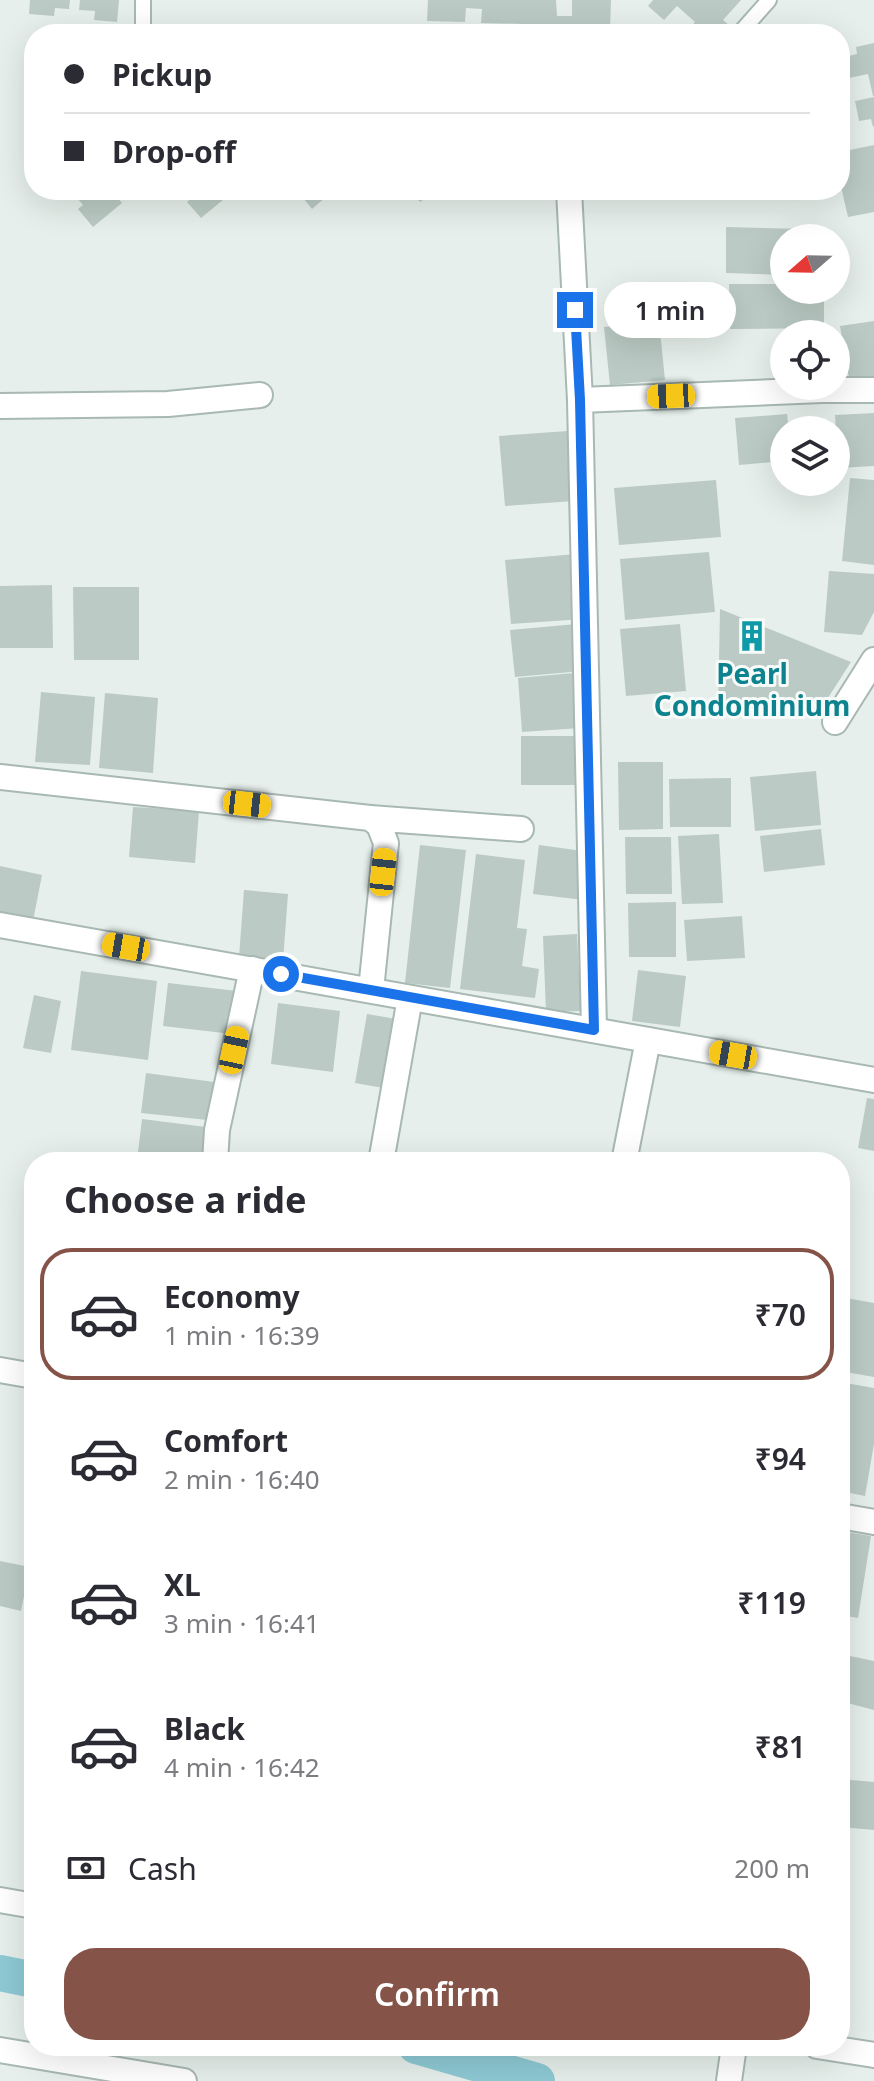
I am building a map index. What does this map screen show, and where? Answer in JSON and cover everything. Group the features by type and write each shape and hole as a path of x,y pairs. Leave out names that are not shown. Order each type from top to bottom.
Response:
{"street":[{"path":"570,200 580,400 594,1030"},
{"path":"580,400 874,390"},
{"path":"0,406 168,404 260,395"},
{"path":"835,722 874,660"},
{"path":"0,777 370,818 521,829"},
{"path":"370,818 379,825 386,843 371,990"},
{"path":"0,925 874,1080"},
{"path":"216,1152 217,1130 252,969"},
{"path":"383,1152 410,998"},
{"path":"626,1152 648,1040"},
{"path":"0,1370 24,1374"},
{"path":"850,1518 874,1522"},
{"path":"0,1900 24,1904"},
{"path":"0,2050 91,2073 184,2081"},
{"path":"850,2051 874,2055"}],"lane":[{"path":"143,0 143,24"},
{"path":"748,24 769,0"}],"building":[{"path":"30,0 70,0 69,9 55,8 54,16 29,14"},
{"path":"80,0 119,0 117,22 94,20 95,11 79,10"},
{"path":"428,0 556,0 557,16 572,16 572,0 611,0 610,24 481,23 482,9 466,8 465,22 427,21"},
{"path":"653,0 741,0 723,20 728,24 693,24 695,22 677,6 664,20 648,6"},
{"path":"874,43 874,96 868,74 850,78 850,56 857,54 856,47"},
{"path":"874,97 873,127 871,119 859,121 855,101"},
{"path":"874,145 874,212 848,217 844,200 850,200 850,150"},
{"path":"79,200 120,200 122,203 93,227 78,209 83,205"},
{"path":"189,200 223,200 201,218 187,202"},
{"path":"305,200 322,200 312,209"},
{"path":"726,227 770,228 770,275 726,273"},
{"path":"729,284 770,284 770,304 824,304 824,320 770,320 770,329 730,329"},
{"path":"659,321 665,380 610,385 604,327"},
{"path":"874,321 874,380 850,384 850,325"},
{"path":"874,413 874,466 850,467 850,416 835,415"},
{"path":"787,414 770,416 770,462 739,465 735,418"},
{"path":"568,431 574,501 505,506 499,436"},
{"path":"850,478 874,480 874,565 842,561"},
{"path":"716,480 721,537 619,545 614,488"},
{"path":"709,552 715,612 625,620 620,559"},
{"path":"577,554 583,619 511,624 505,560"},
{"path":"829,571 874,574 874,612 862,635 824,632"},
{"path":"52,585 53,648 0,648 0,586"},
{"path":"73,587 139,587 139,660 74,660"},
{"name":"Pearl Condominium","path":"720,609 851,662 817,715 718,713"},
{"path":"577,624 582,671 515,677 510,630"},
{"path":"680,624 686,691 626,696 620,629"},
{"path":"574,673 580,728 522,732 518,678"},
{"path":"41,692 95,697 90,765 35,762"},
{"path":"105,693 158,698 153,773 99,768"},
{"path":"521,736 578,736 579,785 521,785"},
{"path":"618,762 663,762 663,829 619,830"},
{"path":"816,771 821,825 755,831 750,777"},
{"path":"731,778 731,827 670,827 669,779"},
{"path":"133,807 199,811 195,863 129,857"},
{"path":"821,829 825,865 764,872 760,836"},
{"path":"719,834 723,903 682,904 678,836"},
{"path":"625,837 671,837 672,894 626,894"},
{"path":"420,845 466,850 450,988 405,983"},
{"path":"539,845 590,852 584,900 533,894"},
{"path":"476,854 525,860 517,928 527,929 522,966 539,969 535,998 460,989"},
{"path":"0,866 42,875 32,926 0,920"},
{"path":"244,890 288,894 283,961 239,957"},
{"path":"676,902 676,957 629,957 628,903"},
{"path":"742,916 745,958 687,961 684,920"},
{"path":"577,934 581,1011 546,1012 543,936"},
{"path":"638,970 686,976 680,1027 632,1021"},
{"path":"81,971 157,981 148,1060 71,1050"},
{"path":"168,983 237,991 232,1034 163,1026"},
{"path":"34,995 61,1001 51,1053 23,1048"},
{"path":"278,1003 340,1011 333,1072 271,1064"},
{"path":"367,1014 402,1020 389,1089 355,1083"},
{"path":"146,1073 222,1083 217,1121 141,1113"},
{"path":"867,1098 874,1099 874,1151 858,1148"},
{"path":"142,1119 214,1128 211,1152 138,1152"},
{"path":"850,1299 874,1303 874,1377 850,1373"},
{"path":"850,1384 874,1388 874,1444 865,1496 850,1493"},
{"path":"850,1533 871,1536 858,1618 850,1617"},
{"path":"0,1561 24,1566 21,1611 0,1606"},
{"path":"850,1656 874,1661 874,1710 850,1704"},
{"path":"850,1780 874,1782 874,1830 850,1828"}],"waterway":[{"path":"0,1973 24,1978"},
{"path":"451,2056 537,2081"}],"place":[{"name":"Pearl Condominium","path":"752,636"}],"route":[{"path":"281,974 594,1030 580,400 575,310"}]}
